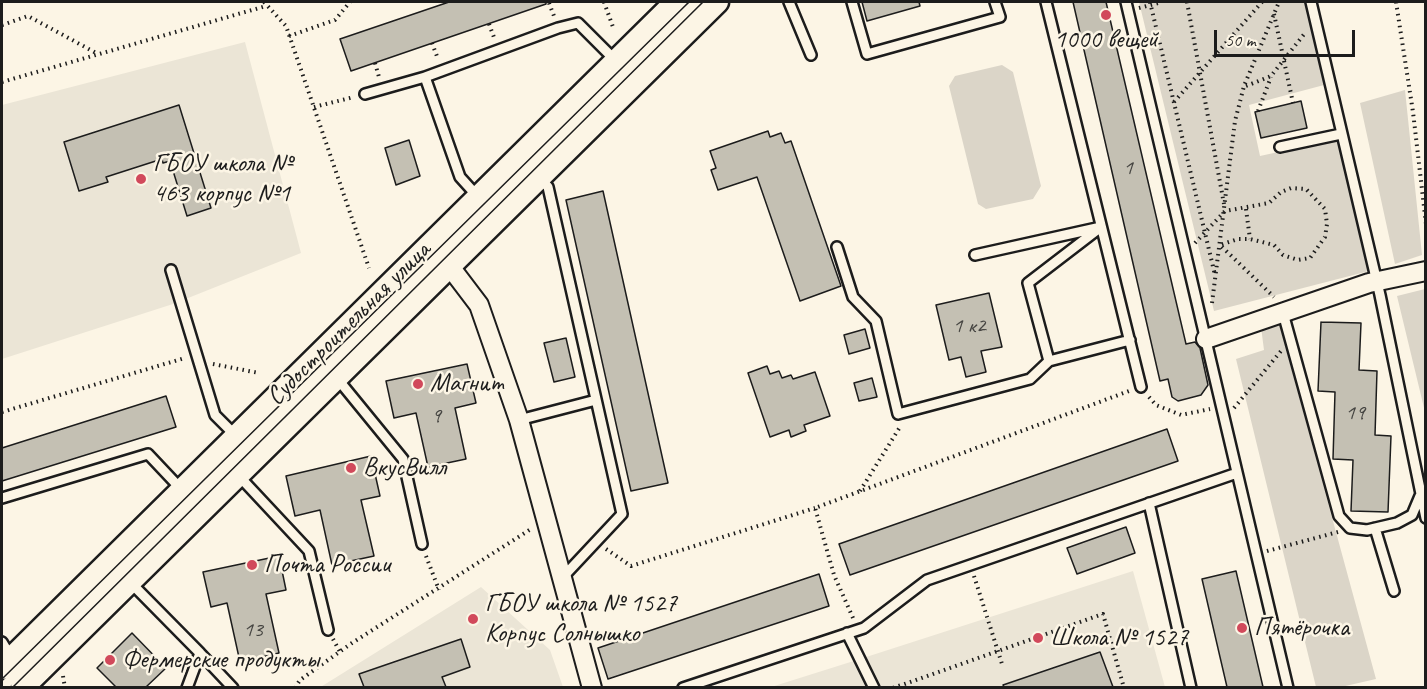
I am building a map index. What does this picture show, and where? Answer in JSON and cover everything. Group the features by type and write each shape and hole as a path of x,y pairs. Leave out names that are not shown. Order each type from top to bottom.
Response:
{"street":[{"name":"Судостроительная улица","path":"529,167 616,61 676,2"},
{"name":"Судостроительная улица","path":"14,668 192,500 529,167 717,2"},
{"path":"441,254 479,305 519,420 592,687"},
{"path":"1206,339 1377,282 1425,271"}],"lane":[{"path":"563,577 622,514 548,187 529,167 696,2"},
{"path":"789,2 811,55"},
{"path":"852,2 867,54 1000,17 995,2"},
{"path":"1046,2 1141,387"},
{"path":"1311,2 1377,282 1425,518"},
{"path":"1127,6 1288,687"},
{"path":"365,94 424,77 558,28 579,23 616,61"},
{"path":"424,77 460,177 488,208"},
{"path":"1280,147 1341,134"},
{"path":"975,255 1101,226"},
{"path":"1049,361 1028,283 1101,226"},
{"path":"837,247 854,297 876,321 898,414 1030,379 1049,361 1130,340"},
{"path":"171,270 215,415 246,446"},
{"path":"1283,313 1339,516 1350,528 1367,530 1397,523 1412,514 1420,496"},
{"path":"327,367 403,459 422,544"},
{"path":"519,420 596,400"},
{"path":"2,498 148,454 192,500"},
{"path":"228,464 309,551 328,630"},
{"path":"683,687 858,630 927,580 1237,473"},
{"path":"1149,503 1191,687"},
{"path":"1376,528 1394,591"},
{"path":"119,571 233,687"},
{"path":"847,633 874,687"},
{"path":"187,687 200,653"},
{"path":"2,687 14,668"}],"path":[{"path":"289,36 335,20 350,2"},
{"path":"604,2 613,27"},
{"path":"1127,6 1161,2"},
{"path":"1187,2 1225,211"},
{"path":"1174,102 1262,2"},
{"path":"1206,339 1216,279 1235,121 1244,86 1279,2"},
{"path":"1396,2 1413,112 1425,224"},
{"path":"1150,3 1216,279"},
{"path":"2,82 265,4 286,26 369,268"},
{"path":"1274,14 1293,103"},
{"path":"2,25 28,16 99,54"},
{"path":"1258,111 1271,76 1315,20"},
{"path":"1244,86 1271,76"},
{"path":"314,107 365,94"},
{"path":"1185,251 1225,211 1269,203 1281,192 1291,188 1306,189 1325,209 1325,237 1310,258 1298,260 1283,255 1274,245 1251,239 1238,239 1220,245"},
{"path":"1246,209 1251,239"},
{"path":"1220,245 1280,303 1283,313"},
{"path":"1225,420 1290,339"},
{"path":"2,412 182,358 259,373"},
{"path":"596,542 631,566 815,508 1141,387 1156,405 1181,415 1221,406"},
{"path":"860,491 910,411"},
{"path":"815,508 834,574 858,630"},
{"path":"295,687 300,680 352,643 439,590 546,519"},
{"path":"1256,554 1350,528"},
{"path":"422,544 439,590"},
{"path":"970,565 1002,664"},
{"path":"893,687 1103,614 1124,687"},
{"path":"63,676 65,687"}],"shaded area":[{"path":"1139,2 1306,2 1324,85 1249,105 1260,156 1338,139 1369,271 1214,311"},
{"name":"ГБОУ школа № 463 корпус №1","path":"245,42 301,253 173,304 2,359 2,105"},
{"path":"1002,65 1013,72 1041,186 1033,199 986,209 978,204 949,86 955,76"},
{"path":"1405,90 1422,255 1395,264 1360,103"},
{"path":"1426,289 1425,412 1397,296"},
{"path":"1279,323 1376,679 1341,687 1316,687 1236,359 1264,350 1261,327"},
{"name":"Школа № 1527","path":"1133,571 1165,687 768,688 860,659"},
{"name":"ГБОУ школа № 1527 Корпус Солнышко","path":"481,587 550,650 563,687 319,688"}],"building":[{"path":"449,2 546,2 546,4 351,71 340,39"},
{"path":"862,2 919,2 920,6 867,21"},
{"path":"1073,2 1106,2 1186,344 1195,342 1200,348 1208,385 1201,395 1178,401 1172,397 1168,379 1160,381"},
{"path":"1301,101 1307,128 1261,138 1255,112"},
{"path":"179,105 211,208 187,216 170,161 163,163 162,159 106,177 108,182 79,191 64,142"},
{"path":"768,131 770,137 781,133 785,143 791,141 841,286 800,301 757,177 718,190 711,170 716,168 710,151"},
{"path":"409,140 420,176 396,185 385,148"},
{"path":"603,191 668,483 631,491 566,200"},
{"path":"989,293 1002,347 981,351 986,372 966,377 961,357 949,360 936,305"},
{"path":"1321,322 1361,323 1359,370 1377,371 1375,435 1391,436 1388,512 1351,511 1353,460 1333,459 1335,392 1318,391"},
{"path":"865,329 870,348 849,354 844,335"},
{"path":"566,338 575,377 554,382 544,343"},
{"path":"467,364 476,403 455,408 466,459 428,467 416,413 394,418 386,381"},
{"path":"767,366 770,374 779,371 782,378 791,375 793,379 815,372 830,416 804,425 806,431 791,437 789,430 770,437 748,373"},
{"path":"872,378 877,397 859,401 854,383"},
{"path":"166,396 176,427 2,481 2,448"},
{"path":"1167,429 1178,461 850,575 839,544"},
{"path":"371,456 380,496 361,500 374,556 332,565 320,510 295,516 286,476"},
{"path":"1126,527 1135,553 1077,574 1067,548"},
{"path":"279,556 286,590 266,594 279,653 240,662 227,603 211,607 203,572"},
{"path":"1236,571 1263,687 1227,687 1220,657 1202,579"},
{"path":"819,574 829,606 608,679 598,648"},
{"path":"132,633 166,668 146,687 116,687 97,668"},
{"path":"461,639 470,667 442,677 446,687 364,687 359,674"},
{"path":"1100,652 1113,687 1004,687 1003,685"}],"tram line":[{"path":"2,679 689,2"},
{"path":"12,688 703,2"}],"place":[{"name":"1000 вещей","path":"1106,15"},
{"name":"ГБОУ школа № 463 корпус №1","path":"141,179"},
{"name":"Магнит","path":"418,384"},
{"name":"ВкусВилл","path":"351,468"},
{"name":"Почта России","path":"252,565"},
{"name":"ГБОУ школа № 1527 Корпус Солнышко","path":"473,619"},
{"name":"Пятёрочка","path":"1242,628"},
{"name":"Школа № 1527","path":"1038,638"},
{"name":"Фермерские продукты","path":"110,660"}]}
